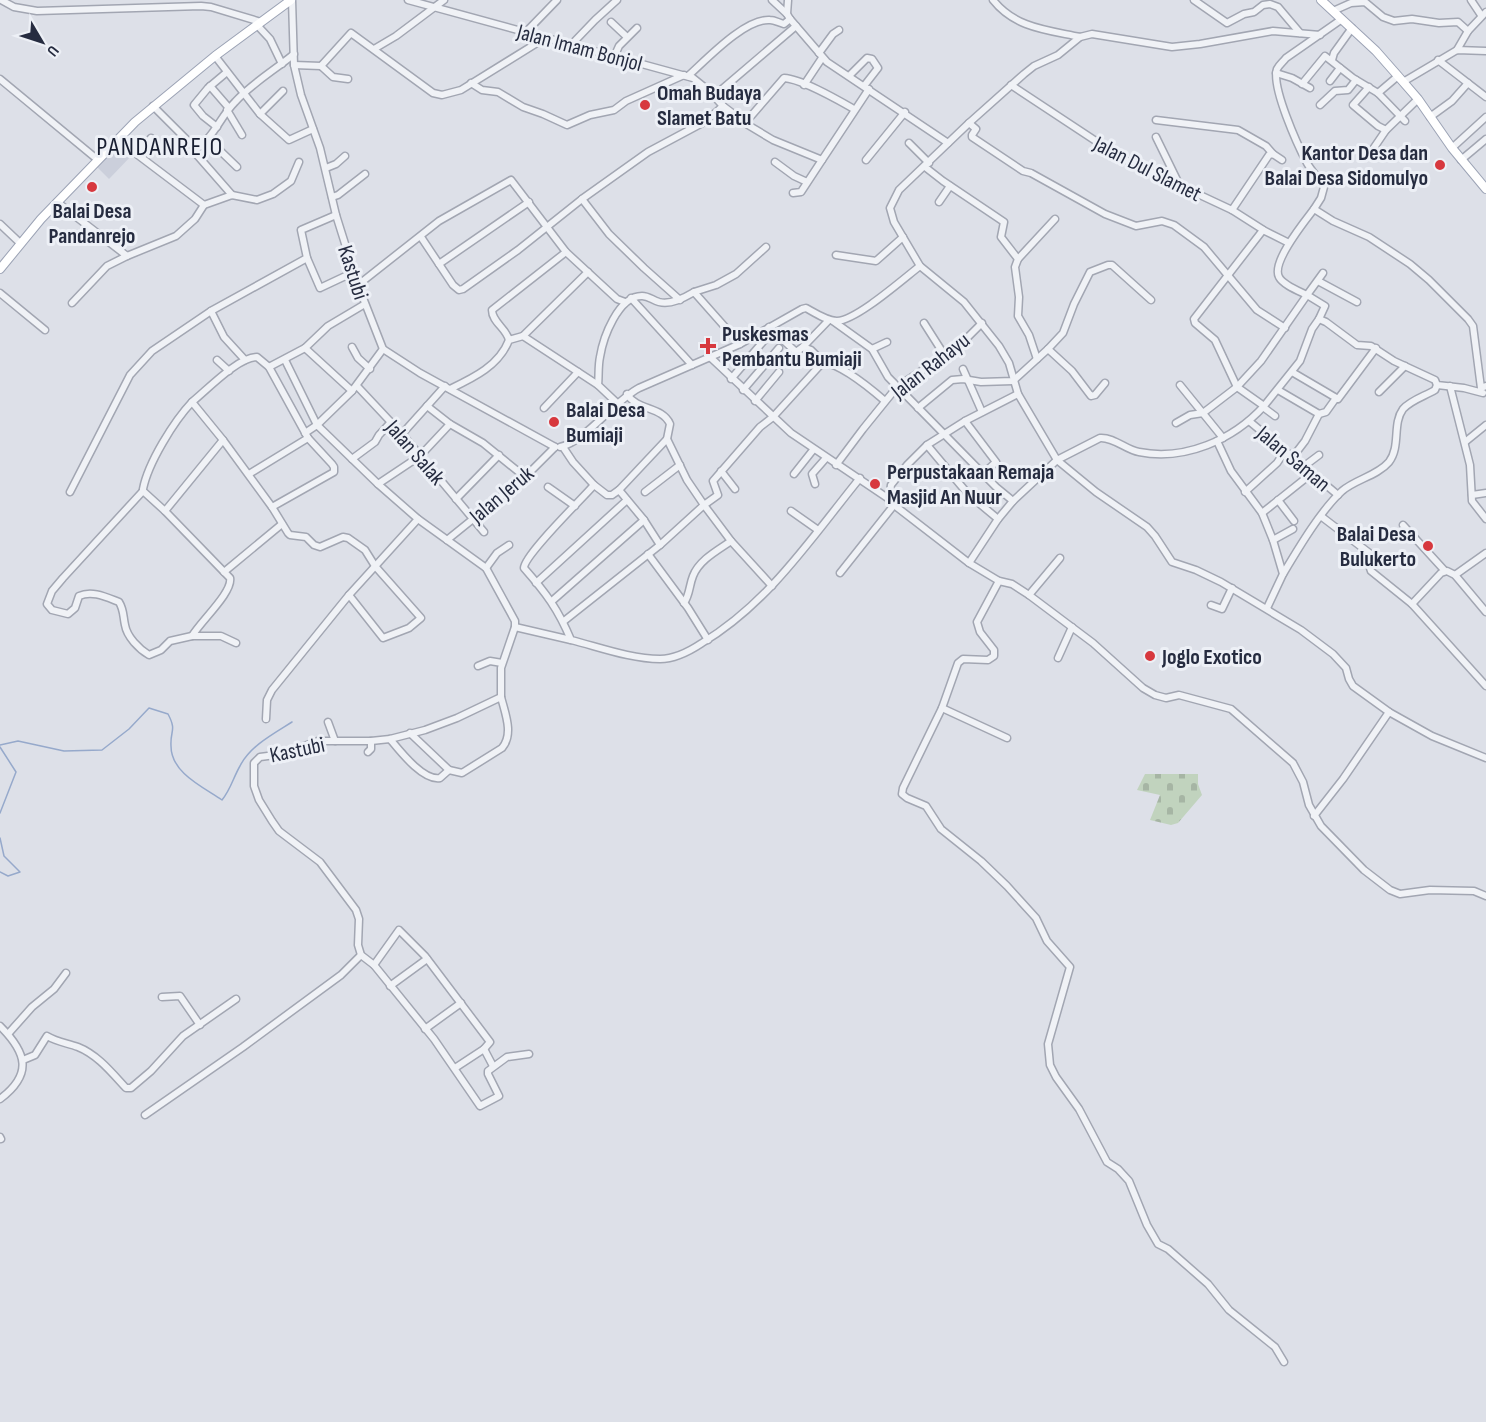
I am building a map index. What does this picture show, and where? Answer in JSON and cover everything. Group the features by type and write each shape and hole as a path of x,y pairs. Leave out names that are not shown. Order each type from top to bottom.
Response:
{"main road":[{"path":"0,269 57,202 153,106 215,56 291,0"},
{"path":"1321,0 1336,10 1342,19 1376,51 1401,79 1461,160 1486,189"}],"street":[{"path":"1,0 21,9 47,11 212,4 259,23 282,64"},
{"name":"Kastubi","path":"291,0 294,65 301,95 326,168 336,215 364,304 383,349"},
{"name":"Jalan Imam Bonjol","path":"408,0 615,55 697,80 723,106 745,123 773,140 822,160"},
{"path":"374,49 396,36 444,0"},
{"path":"526,32 557,0"},
{"path":"571,45 617,0"},
{"path":"772,0 821,55 948,143"},
{"path":"471,83 482,90 501,94 523,107 567,125 590,115 614,110 626,101 686,76 743,29 769,19 784,24 788,16 788,0"},
{"path":"1194,0 1227,23 1244,14 1254,12 1263,5 1272,4 1278,7 1300,34"},
{"path":"1336,10 1339,0"},
{"path":"1457,50 1468,31 1484,13 1471,0"},
{"path":"995,1 1018,22 1080,37"},
{"path":"1336,10 1351,3 1365,2 1387,20 1458,22 1468,31"},
{"path":"969,563 998,519 1013,501 1057,460 1100,438 1108,438 1133,451 1162,455 1177,454 1220,440 1249,422 1292,372 1304,354 1312,329 1324,306 1282,280 1278,276 1279,267 1289,243 1321,198 1324,187 1308,165 1291,128 1277,84 1276,72 1286,58 1342,19"},
{"path":"611,22 627,37"},
{"path":"714,96 796,26"},
{"path":"615,55 619,45 637,28"},
{"path":"1332,60 1334,53 1352,28"},
{"path":"804,85 833,34 839,30"},
{"path":"1320,35 1273,31 1172,47 1092,34 1080,37 1058,55 1034,66 1006,89 972,125 948,143 928,167 899,190 891,204 891,215 920,266 964,302 982,323 1009,363 1018,394 1057,460 1095,492 1146,527 1155,536 1172,562 1206,574 1301,630 1333,654 1346,668 1348,679 1353,686 1389,712 1432,736 1486,758"},
{"path":"321,66 351,33 436,94 457,91 545,38"},
{"path":"1378,93 1457,50 1486,51"},
{"path":"196,149 208,140 228,109 244,93 294,54"},
{"path":"215,56 260,114 288,140 294,140 313,129"},
{"path":"1302,84 1323,56 1378,93 1403,118"},
{"path":"793,193 801,192 878,68 872,59 867,58 849,76"},
{"path":"1438,60 1486,97"},
{"path":"294,65 321,66 329,75 348,80"},
{"path":"1330,81 1340,68"},
{"path":"217,127 195,108 195,102 227,72"},
{"path":"1276,72 1310,88"},
{"path":"745,123 784,78 854,109"},
{"path":"0,79 98,160"},
{"path":"1320,105 1335,91 1348,90 1356,80"},
{"path":"1430,117 1452,101 1468,83"},
{"path":"210,86 228,109 242,135"},
{"path":"1369,87 1353,102 1353,105 1386,130"},
{"name":"Jalan Dul Slamet","path":"1006,89 1123,159 1232,210 1289,243"},
{"path":"260,114 283,91"},
{"path":"1371,152 1386,130 1403,118 1418,99"},
{"path":"153,106 196,149 196,155 232,195 246,199 264,199 281,190 291,181 299,162"},
{"path":"421,237 453,285 459,290 463,289 648,152 706,121 723,106"},
{"path":"866,160 904,112"},
{"path":"1452,148 1486,117"},
{"path":"1156,120 1238,130 1266,146 1282,160"},
{"path":"972,125 976,130 972,137 996,154 1023,171 1041,178 1105,214 1136,226 1162,221 1174,225 1204,247 1257,310 1285,328"},
{"path":"1156,137 1179,184"},
{"path":"137,154 151,138"},
{"path":"1461,160 1486,139"},
{"path":"118,140 204,205"},
{"path":"208,140 237,167"},
{"path":"909,143 928,167 950,186 1003,221 1001,237 1018,259"},
{"path":"1232,210 1269,155 1273,154"},
{"path":"326,168 336,164 345,156"},
{"path":"775,162 794,176 807,182"},
{"path":"332,197 365,174"},
{"path":"358,285 439,221 510,180 566,252 617,299 628,300 647,296 659,302 680,300 736,274 766,247"},
{"path":"939,202 950,186"},
{"path":"72,303 107,266 176,236 190,225 204,205 232,195"},
{"path":"582,199 609,234 680,300"},
{"path":"57,202 127,256"},
{"path":"438,264 529,202"},
{"path":"1314,209 1333,221 1369,237 1410,264 1468,319 1473,327 1486,400"},
{"path":"336,215 302,229 300,235 307,258 320,288 354,272"},
{"path":"1037,358 1029,334 1018,316 1019,297 1015,267 1018,259 1055,219"},
{"path":"0,224 20,243"},
{"path":"1263,230 1194,319 1195,323 1215,340 1237,387 1275,416"},
{"path":"836,255 876,261 903,237"},
{"path":"402,434 427,406 448,388 483,372 500,354 508,340 507,333 494,319 492,310 566,252"},
{"path":"70,492 130,375 152,351 211,311 307,258"},
{"path":"918,408 950,381 1013,381 1063,333 1074,304 1090,273 1096,269 1112,265 1151,300"},
{"path":"831,320 840,321 860,311 920,266"},
{"path":"508,340 524,336 588,272"},
{"path":"1176,423 1190,415 1203,413 1237,387 1261,361 1323,273"},
{"path":"1318,280 1357,302"},
{"path":"694,292 740,344"},
{"path":"0,293 45,330"},
{"path":"628,300 692,365"},
{"path":"598,385 600,356 612,322 628,300"},
{"path":"269,367 305,348 328,326 364,304"},
{"path":"249,474 317,425 355,388 383,349 420,373 555,447 563,447 583,434 627,394 740,344 804,309 831,320 872,349 888,377 897,387 982,474 1013,501"},
{"path":"211,311 224,337 245,360"},
{"path":"1319,319 1357,345 1376,348 1405,366 1435,380 1437,385"},
{"path":"769,327 795,352 831,320"},
{"path":"924,323 945,356"},
{"name":"Jalan Rahayu","path":"836,465 897,387 945,356 982,323"},
{"path":"524,336 598,385 617,403"},
{"path":"731,379 767,337"},
{"path":"872,349 887,342"},
{"path":"352,347 358,358 370,369"},
{"path":"803,347 811,350 823,362 840,369 865,385 885,401"},
{"name":"Jalan Salak","path":"305,348 355,388 402,434 484,532"},
{"path":"743,390 779,348"},
{"path":"1278,390 1319,414 1326,412 1336,398 1341,397 1376,348"},
{"path":"1048,349 1072,371 1091,396 1095,395 1105,383"},
{"path":"236,643 221,636 192,636 170,641 161,650 149,655 137,646 127,631 119,602 92,593 84,594 79,596 75,608 68,614 52,610 47,604 52,591 63,578 143,491 143,486 178,417 229,371 245,360 257,357 269,367 306,435 334,467 334,472 272,507"},
{"path":"710,357 755,401 813,450 860,478 889,499 969,563 1029,595 1072,627 1143,688 1166,698 1179,695 1231,709 1293,763 1303,782 1314,816 1321,826 1342,849 1381,884 1394,893 1454,890 1474,891 1486,896"},
{"path":"217,360 229,371"},
{"path":"285,360 317,425 418,519 486,568 514,621 515,627 502,663 501,697 508,732 506,744 462,773 449,770 410,733"},
{"path":"564,621 660,545 718,495 712,483 721,471 823,362"},
{"path":"1379,392 1405,366"},
{"path":"963,369 982,412"},
{"path":"544,408 578,372"},
{"path":"755,401 779,372"},
{"path":"1292,372 1336,398"},
{"path":"1180,385 1203,413 1220,440 1231,471 1262,513 1283,574"},
{"path":"1437,385 1483,389"},
{"path":"1267,608 1283,574 1338,495 1347,487 1386,465 1395,449 1399,419 1404,409 1435,390 1437,385"},
{"path":"1450,386 1470,465 1472,495 1475,506 1486,519"},
{"path":"563,447 594,485 607,495 619,490 667,439 670,424 665,417 634,403 627,394"},
{"path":"889,499 891,485 927,445 965,421 1018,394"},
{"path":"192,402 249,474 290,536 306,537 316,546 323,546 343,537 348,538 365,550 375,566 421,618 420,621 383,638 349,595"},
{"path":"427,406 450,424 483,443 525,477"},
{"path":"1292,458 1305,441 1319,414"},
{"path":"965,421 996,462 982,474"},
{"name":"Jalan Saman","path":"1249,422 1338,495"},
{"path":"352,459 375,442 391,423"},
{"path":"378,484 420,456 450,424"},
{"path":"1465,442 1486,425"},
{"path":"667,439 691,487 731,541 772,586"},
{"path":"165,511 223,440"},
{"path":"927,445 968,494 998,519"},
{"name":"Jalan Jeruk","path":"447,540 525,477 555,447"},
{"path":"794,474 813,450"},
{"path":"1245,492 1277,463 1285,451"},
{"path":"456,499 499,455"},
{"path":"1303,467 1319,455"},
{"path":"815,484 812,476 826,458"},
{"path":"645,492 680,465"},
{"path":"721,471 735,489"},
{"path":"1262,513 1311,474"},
{"path":"515,627 644,658 661,659 680,655 708,640 744,613 772,586 790,567 860,478"},
{"path":"571,640 564,621 552,601 524,568 524,563 594,485"},
{"path":"548,487 575,506"},
{"path":"619,490 644,520 660,545"},
{"path":"143,491 231,581 227,591 199,624 192,636"},
{"path":"1472,495 1486,493"},
{"path":"536,583 627,500"},
{"path":"1278,500 1294,520"},
{"path":"840,573 894,505"},
{"path":"791,512 818,530"},
{"path":"1322,517 1372,555 1369,565 1371,571 1412,604 1486,686"},
{"path":"266,719 267,700 272,690 349,595 418,519"},
{"path":"552,601 644,520"},
{"path":"224,572 282,524"},
{"path":"1403,525 1445,571 1455,575 1486,612"},
{"path":"1273,540 1293,529"},
{"path":"684,603 691,591 694,572 711,555 731,541"},
{"path":"486,568 496,553 509,545"},
{"path":"1455,575 1486,553"},
{"path":"648,554 708,640"},
{"path":"1029,595 1060,558"},
{"path":"1412,604 1445,571"},
{"path":"999,581 977,622 980,632 994,650 994,656 988,660 963,659 958,663 942,708 902,794 926,806 941,829 981,861 1007,886 1036,918 1047,941 1070,967 1048,1044 1050,1065 1056,1077 1079,1109 1107,1162 1118,1169 1129,1181 1147,1225 1158,1244 1168,1249 1208,1284 1229,1310 1275,1347 1284,1362"},
{"path":"1211,605 1222,609 1232,588"},
{"path":"1058,658 1072,627"},
{"path":"478,666 490,661 502,663"},
{"name":"Kastubi","path":"361,955 358,945 359,917 356,910 320,862 279,831 259,800 253,772 254,763 257,759 296,750 318,741 371,741 390,739 425,730 501,697"},
{"path":"942,708 1007,738"},
{"path":"1314,816 1343,779 1389,712"},
{"path":"328,722 335,741"},
{"path":"390,739 429,777 440,778 449,770"},
{"path":"368,752 371,749 371,741"},
{"path":"374,965 399,930 407,935 427,959 490,1041 484,1049 455,1068"},
{"path":"145,1115 341,975 361,955 374,965 425,1029 480,1106 499,1096 488,1074 493,1066 507,1057 529,1054"},
{"path":"390,986 427,959"},
{"path":"8,1035 32,1007 54,989 66,973"},
{"path":"162,997 180,996 200,1025"},
{"path":"23,1060 35,1055 47,1036 59,1043 90,1053 128,1089 151,1071 177,1041 236,999"},
{"path":"425,1029 460,1003"},
{"path":"0,1027 16,1045 23,1060 22,1072 17,1085 0,1099"},
{"path":"484,1049 493,1066"}],"shaded area":[{"path":"120,144 133,154 109,179 97,167"}],"green space":[{"path":"1145,774 1198,774 1198,784 1202,795 1178,823 1171,825 1150,820 1160,795 1137,790"}],"waterway":[{"path":"0,745 18,741 64,751 102,750 129,729 149,708 168,714 173,727 172,756 182,772 222,800 250,752 292,722"},
{"path":"0,747 16,772 0,813"},
{"path":"0,838 4,856 20,872 8,876 0,872"}],"place":[{"name":"Omah Budaya Slamet Batu","path":"645,105"},
{"name":"Kantor Desa dan Balai Desa Sidomulyo","path":"1440,165"},
{"name":"Balai Desa Pandanrejo","path":"92,187"},
{"name":"Puskesmas Pembantu Bumiaji","path":"708,346"},
{"name":"Balai Desa Bumiaji","path":"554,422"},
{"name":"Perpustakaan Remaja Masjid An Nuur","path":"875,484"},
{"name":"Balai Desa Bulukerto","path":"1428,546"},
{"name":"Joglo Exotico","path":"1150,656"}],"district":[{"name":"PANDANREJO","path":"160,146"}]}
